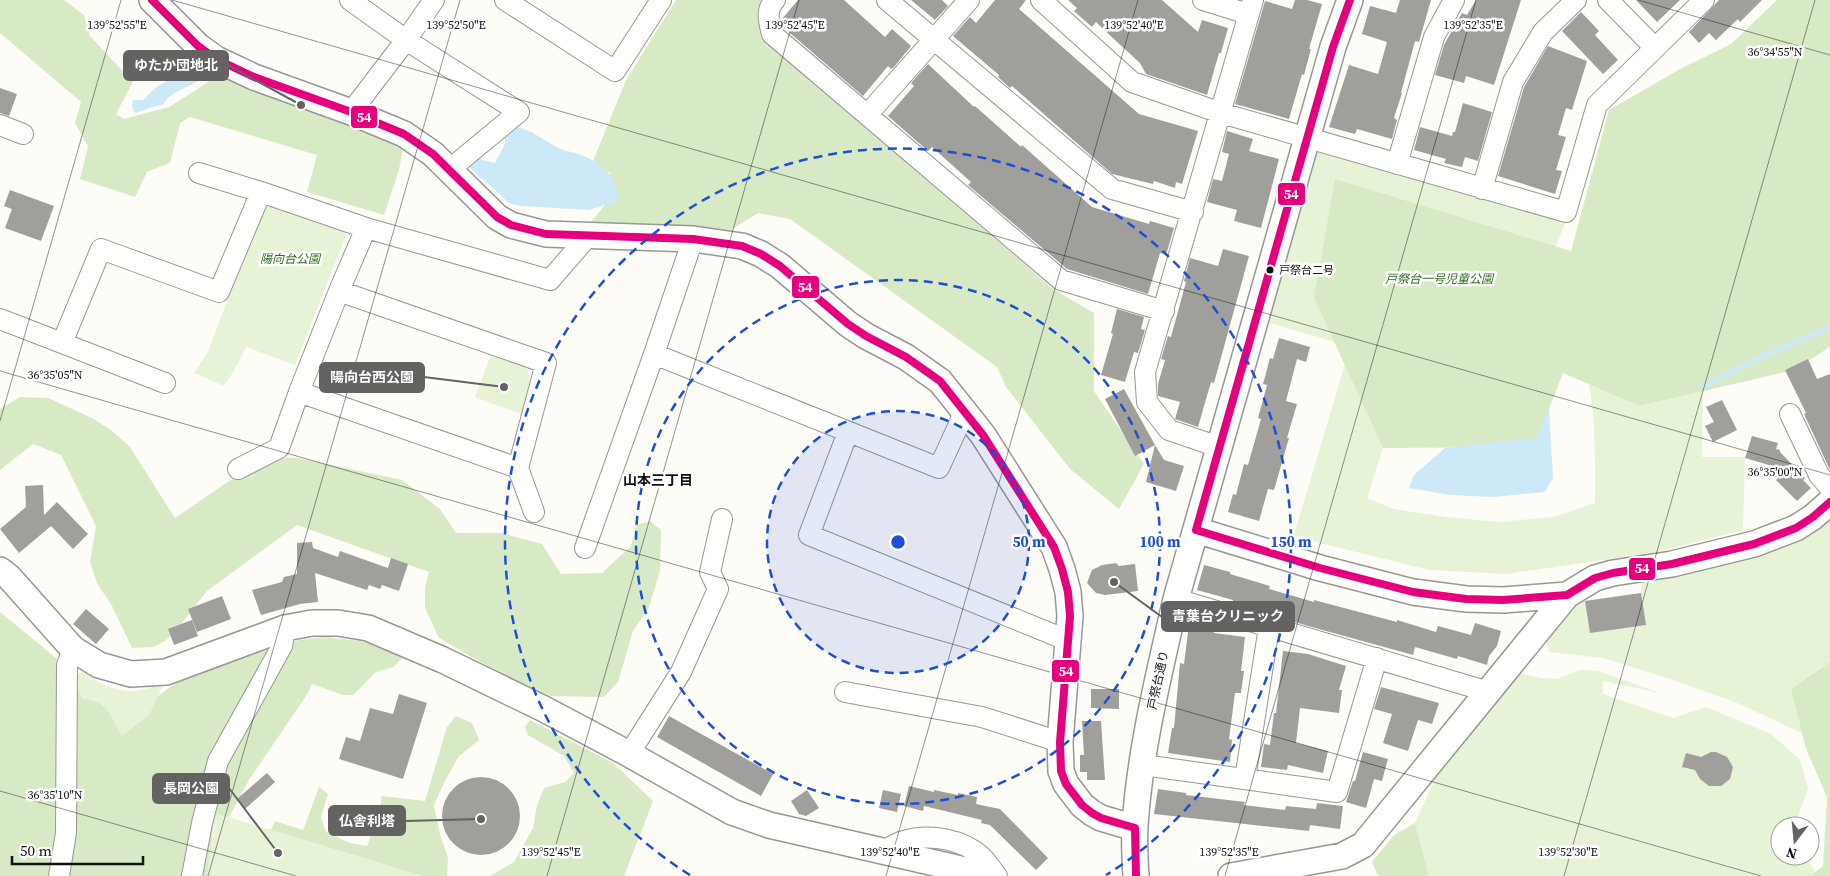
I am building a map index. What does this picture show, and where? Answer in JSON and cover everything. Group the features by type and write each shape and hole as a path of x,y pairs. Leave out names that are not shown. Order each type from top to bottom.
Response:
{"street":[{"path":"152,0 198,46 216,59 254,77 351,112 404,134 419,143 498,217 511,225 546,234 693,239 742,246 761,254 780,266 848,324 866,336 906,357 940,381 983,435 1054,547 1062,569 1068,592 1070,616 1060,742 1061,771 1066,784 1082,805 1101,818 1134,828"},
{"path":"350,0 406,40 519,112 450,170"},
{"path":"351,112 434,0"},
{"path":"505,0 615,71 661,0"},
{"path":"775,0 772,3 768,17 772,34 1061,280 1164,310"},
{"path":"887,0 1112,189 1193,212"},
{"path":"867,115 969,0"},
{"path":"1042,0 1132,82 1221,113 1566,212 1597,105 1704,0"},
{"path":"1203,0 1250,7 1193,212 1145,372 1147,402 1169,430 1219,447"},
{"name":"戸祭台通り","path":"1136,876 1134,828 1143,765 1158,676 1176,599 1333,47 1350,0"},
{"path":"1397,164 1434,37 1454,0"},
{"path":"1482,189 1513,82 1543,32 1576,0"},
{"path":"1608,0 1655,48"},
{"path":"0,125 23,134"},
{"path":"199,173 366,228 550,280 590,236"},
{"path":"62,343 100,249 219,292 260,192"},
{"path":"238,469 279,448 299,392 366,228"},
{"path":"585,548 693,239"},
{"path":"339,291 546,363 518,468 534,512"},
{"path":"0,319 165,383"},
{"path":"654,354 939,468 965,412"},
{"path":"299,392 518,468"},
{"path":"1790,414 1819,475 1830,488"},
{"path":"848,432 809,536 1069,641"},
{"path":"1231,876 1342,856 1363,845 1567,595 1595,578 1613,572 1672,564 1754,544 1796,528 1813,518 1830,502"},
{"path":"630,754 682,672 718,589 710,572 722,519"},
{"path":"1196,530 1320,568 1384,585 1439,596 1503,600 1567,595"},
{"path":"0,570 9,577 73,649 99,666 132,674 166,672 285,628 312,623 338,623 368,628 443,660 544,709 630,754 732,812 769,826 992,876"},
{"path":"1176,599 1489,692"},
{"path":"1245,779 1269,627"},
{"path":"192,876 202,823 218,762 282,646 285,628"},
{"path":"59,876 58,871 66,832 67,665 73,649"},
{"path":"1143,765 1337,792 1377,658"},
{"path":"845,692 982,717 1060,742"},
{"path":"882,852 903,841 935,838 958,843 971,850 982,857 997,876"}],"green space":[{"path":"0,0 64,0 84,15 90,36 133,82 116,114 124,119 169,107 207,83 216,73 404,143 399,170 384,215 307,192 317,155 190,117 180,123 170,163 147,172 135,197 80,179 88,146 75,123 81,102 0,33"},
{"path":"676,0 762,0 767,40 1053,289 1094,313 1094,391 1144,464 1119,509 1070,469 1006,387 997,367 790,219 758,213 731,230 590,223 605,205 610,173 593,161 626,80"},
{"path":"1777,0 1830,0 1830,347 1794,370 1639,406 1563,373 1534,447 1383,448 1314,298 1335,179 1571,251 1609,110 1680,69 1731,44"},
{"name":"戸祭台一号児童公園","path":"1316,151 1566,221 1496,390 1267,322"},
{"name":"陽向台公園","path":"272,205 341,223 346,235 295,365 246,347 224,386 194,373 208,352 261,210"},
{"path":"492,352 525,364 530,378 523,415 475,397"},
{"path":"1345,364 1383,448 1367,498 1394,509 1445,517 1500,522 1554,517 1595,503 1594,429 1589,384 1639,406 1703,391 1702,457 1745,457 1743,530 1657,552 1506,574 1429,570 1294,535"},
{"path":"20,397 48,398 92,418 111,430 130,447 175,518 264,457 298,458 402,480 440,509 456,533 501,533 542,544 561,574 602,573 631,546 637,525 650,521 661,530 660,571 649,607 633,631 618,682 604,697 550,696 505,676 439,638 425,608 425,587 429,572 297,525 207,591 175,632 165,641 153,647 132,648 112,606 97,583 90,562 96,526 61,455 33,444 0,470 0,409"},
{"path":"1830,517 1830,662 1791,689 1802,733 1735,702 1670,679 1603,658 1549,652 1545,635 1583,593 1585,601 1641,593 1641,576 1770,546 1823,525"},
{"path":"0,612 73,672 82,698 103,706 108,711 122,736 149,715 158,696 176,683 200,672 299,640 325,637 360,641 384,647 402,658 394,667 376,672 353,695 343,695 312,684 308,693 249,780 229,817 215,814 207,876 0,876"},
{"path":"1830,662 1830,876 1810,876 1823,866 1827,797 1806,749 1791,689"},
{"path":"1580,670 1599,671 1660,693 1603,681 1603,694 1673,718 1706,707 1771,734 1800,760 1808,789 1798,816 1770,816 1770,866 1812,866 1815,873 1810,876 1429,876 1415,823 1439,770 1514,672 1541,678 1557,679"},
{"path":"83,672 94,680 121,690 142,690 163,684 150,715 122,737 108,711 103,706 82,698 74,675"},
{"path":"456,716 472,723 479,740 459,756 434,805 440,835 448,857 447,876 423,876 271,830 275,821 303,830 319,787 328,794 321,817 326,832 350,843 367,846 378,817 382,796 425,801 447,727"},
{"path":"530,720 613,763 653,801 624,876 490,876 514,862 533,828 537,805 544,788 565,782 574,773 564,756 528,735 525,727"},
{"path":"215,813 423,876 207,876"},
{"path":"1415,823 1429,876 1378,876 1372,862 1394,835"}],"water":[{"path":"190,67 204,76 172,95 163,105 135,113 132,107 133,100 143,100 155,88"},
{"path":"517,127 566,151 586,157 602,166 613,179 616,187 616,204 589,210 520,206 509,203 467,165 475,158 495,163 505,144 505,137"},
{"path":"1549,408 1553,478 1545,492 1494,497 1450,495 1409,488 1414,475 1445,448 1537,438"}],"building":[{"path":"798,0 844,0 885,37 892,29 911,46 894,67 891,69 888,66 863,96 783,27 782,19"},
{"path":"911,0 942,0 948,6 935,20"},
{"path":"995,0 1026,0 1019,9 1139,114 1198,131 1182,184 1176,182 1175,188 1154,181 1153,184 1112,174 1012,86 1010,88 998,77 999,75 953,36 970,17 976,23"},
{"path":"1068,0 1162,0 1198,32 1202,20 1228,28 1207,95 1146,74 1140,63 1096,22 1092,27 1074,11 1077,8"},
{"path":"1295,0 1307,0 1322,4 1309,49 1311,49 1304,75 1302,74 1289,119 1235,104 1265,1 1292,9"},
{"path":"1400,0 1431,0 1419,42 1415,41 1394,118 1397,120 1392,139 1357,129 1355,134 1329,127 1349,65 1378,74 1387,42 1362,34 1370,6 1396,13"},
{"path":"1476,0 1521,0 1494,85 1466,76 1464,83 1435,75 1444,45 1462,13 1467,15"},
{"path":"1636,0 1680,0 1657,22"},
{"path":"1719,0 1762,0 1740,22 1738,19 1716,40 1709,33 1699,43 1689,32"},
{"path":"1581,12 1599,31 1595,35 1618,60 1603,74 1562,31"},
{"path":"1548,46 1587,61 1572,110 1566,108 1558,135 1566,137 1556,170 1562,171 1555,194 1498,176 1524,87"},
{"path":"928,64 974,107 1021,147 1022,145 1092,207 1149,224 1150,221 1174,228 1166,255 1160,253 1148,294 1067,269 968,185 971,182 932,147 928,151 888,116 914,86 911,83"},
{"path":"0,88 17,94 9,116 0,113"},
{"path":"1463,103 1492,112 1478,161 1465,157 1462,167 1444,163 1446,159 1414,150 1420,127 1452,136 1453,132 1455,132"},
{"path":"1227,131 1253,139 1249,151 1279,159 1261,228 1234,221 1237,210 1207,202 1213,179 1222,181 1229,154 1222,152"},
{"path":"10,190 54,206 41,241 5,228 12,209 4,206"},
{"path":"1223,249 1249,256 1214,383 1211,382 1198,427 1175,419 1180,402 1158,396 1158,384 1165,360 1161,359 1168,336 1171,337 1186,282 1184,281 1190,258 1218,266"},
{"path":"1117,309 1144,317 1141,329 1145,330 1138,353 1134,352 1125,382 1101,375 1113,334 1111,333"},
{"path":"1279,338 1310,347 1306,362 1297,359 1286,401 1297,404 1274,490 1268,489 1259,521 1228,512 1233,494 1236,495 1244,464 1248,465 1261,419 1258,418 1267,385 1263,384 1270,358 1273,359"},
{"path":"1808,359 1817,379 1830,374 1830,470 1804,414 1806,413 1785,370"},
{"path":"1124,389 1155,445 1135,456 1105,399"},
{"path":"1722,400 1737,430 1713,442 1705,426 1714,422 1706,407"},
{"path":"1752,436 1778,443 1776,449 1780,450 1805,478 1803,480 1811,488 1797,501 1776,480 1786,470 1745,458"},
{"path":"1155,445 1164,460 1184,466 1176,491 1146,482"},
{"path":"43,485 44,515 57,502 88,534 73,549 51,526 19,553 0,529 26,507 25,486"},
{"path":"312,542 313,548 338,557 340,551 388,568 391,558 408,564 399,591 382,585 380,589 369,585 367,590 315,573 318,602 300,604 261,615 252,590 282,582 284,577 297,574 297,543"},
{"path":"1116,563 1119,566 1135,564 1138,591 1105,595 1096,593 1087,583 1092,570 1102,565"},
{"path":"1204,565 1270,586 1269,589 1314,602 1314,600 1397,622 1397,620 1436,632 1438,626 1471,635 1475,623 1501,631 1497,646 1489,656 1487,665 1458,656 1457,659 1415,647 1413,655 1308,626 1233,603 1233,600 1197,590"},
{"path":"1641,593 1646,625 1590,633 1585,601"},
{"path":"222,596 231,619 197,632 188,609"},
{"path":"86,609 109,629 96,644 73,624"},
{"path":"192,620 198,636 174,645 168,629"},
{"path":"1189,624 1215,627 1214,633 1245,637 1241,671 1244,671 1241,693 1235,693 1229,739 1232,740 1230,762 1168,753 1172,728 1174,728 1180,663 1184,664"},
{"path":"1283,651 1308,654 1346,666 1339,690 1342,690 1339,713 1300,708 1296,743 1328,751 1323,773 1288,765 1287,770 1261,767 1264,744 1270,745 1274,713 1276,713"},
{"path":"1381,687 1439,703 1432,724 1418,720 1408,751 1383,743 1392,714 1374,709"},
{"path":"1091,689 1119,689 1119,709 1091,708"},
{"path":"399,694 427,703 403,779 339,759 346,737 360,741 370,708 393,714"},
{"path":"669,716 773,774 761,796 657,737"},
{"path":"1082,721 1101,721 1105,780 1087,780 1087,772 1080,772 1080,755 1084,755"},
{"path":"1363,752 1388,759 1382,781 1374,779 1366,808 1346,802 1353,781 1355,781"},
{"path":"1711,752 1727,757 1733,767 1730,779 1721,786 1709,786 1700,779 1695,770 1682,767 1686,753 1701,757"},
{"path":"267,773 275,782 245,809 237,799"},
{"path":"473,777 489,777 503,783 514,794 520,808 520,824 514,838 503,849 489,855 473,855 459,849 448,838 442,824 442,808 448,794 459,783"},
{"path":"909,786 934,792 934,790 977,797 976,804 1000,809 1048,858 1036,870 990,825 981,823 982,820 924,806 923,811 904,806"},
{"path":"1158,789 1186,793 1186,795 1245,802 1244,805 1285,810 1286,806 1316,809 1317,803 1343,806 1340,829 1310,825 1309,831 1154,814"},
{"path":"807,790 819,808 806,816 799,814 791,801"},
{"path":"883,790 901,794 897,812 879,808"}],"waterway":[{"path":"1704,386 1759,358 1830,327"}],"transit line":[{"name":"54","path":"152,0 198,46 216,59 254,77 351,112 404,134 433,154 497,217 511,225 546,234 693,239 742,246 761,254 780,266 848,324 866,336 906,357 940,381 983,435 1054,547 1068,592 1070,616 1060,742 1061,771 1066,784 1082,805 1092,813 1101,818 1135,828 1136,876"},
{"name":"54","path":"1350,0 1333,47 1196,530 1320,568 1413,592 1466,599 1503,600 1567,595 1595,578 1613,573 1672,564 1754,544 1796,528 1813,517 1830,502"}],"place":[{"name":"ゆたか団地北","path":"301,105"},
{"name":"戸祭台二号","path":"1270,270"},
{"name":"陽向台西公園","path":"504,387"},
{"name":"青葉台クリニック","path":"1114,582"},
{"name":"仏舎利塔","path":"481,819"},
{"name":"長岡公園","path":"278,853"}],"district":[{"name":"山本三丁目","path":"658,480"}]}
